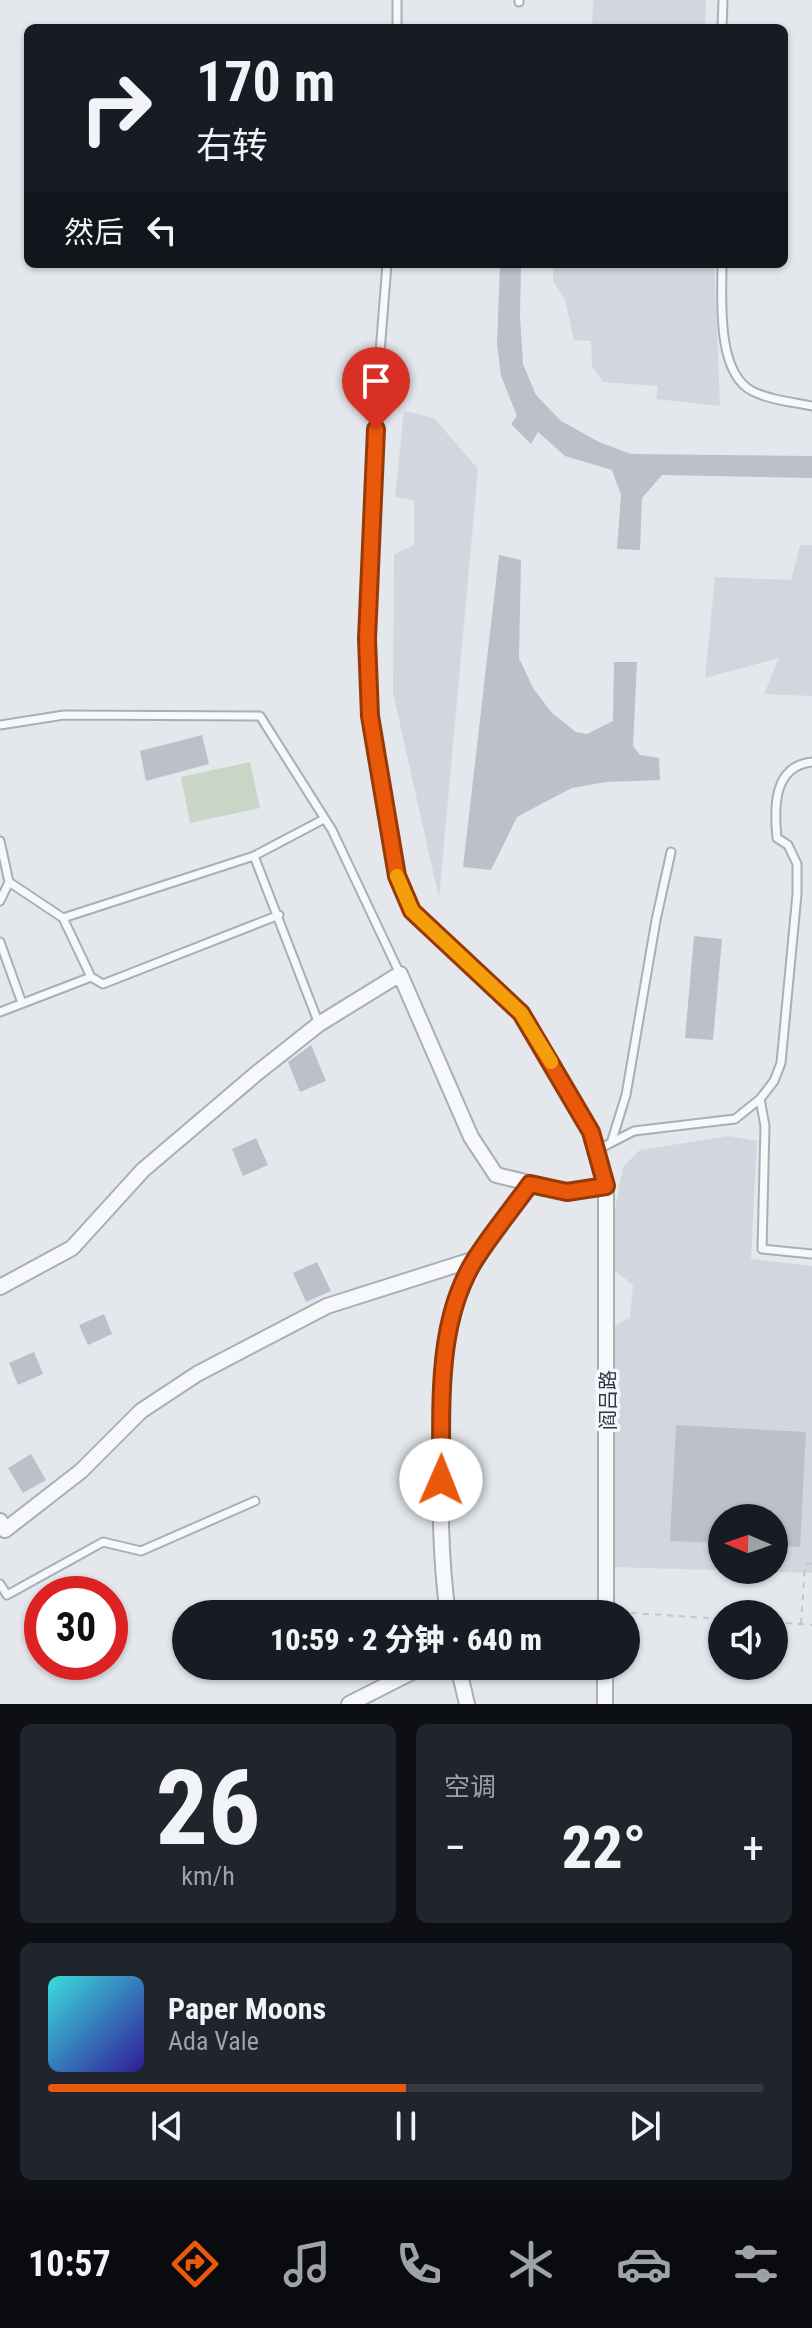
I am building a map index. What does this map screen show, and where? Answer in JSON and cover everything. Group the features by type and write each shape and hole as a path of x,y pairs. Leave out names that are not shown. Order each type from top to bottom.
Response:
{"street":[{"path":"0,1287 72,1248 143,1170 319,1024 400,974 471,1137 496,1175 567,1192 606,1186"},
{"path":"446,1600 441,1480 444,1371 458,1293 475,1259 535,1185"},
{"name":"阎吕路","path":"606,1186 606,1600"},
{"path":"2,1528 81,1471 141,1411 197,1374 327,1306 475,1259"},
{"path":"349,1704 396,1680"},
{"path":"461,1680 467,1704"},
{"path":"605,1680 605,1704"}],"lane":[{"path":"397,0 397,24"},
{"path":"722,24 723,0"},
{"path":"387,268 379,365 367,639 370,716 397,876 412,911 521,1013 591,1132 606,1186"},
{"path":"722,268 723,341 736,373 749,390 812,406"},
{"path":"0,725 64,715 260,716 324,819 400,974"},
{"path":"597,1150 634,1131 735,1119 760,1099 774,1081 781,1063 797,894 797,864 788,845 777,838 774,808 783,778 798,763 812,762"},
{"path":"63,918 254,856 324,819"},
{"path":"0,841 9,882 0,901"},
{"path":"612,1140 626,1095 671,852"},
{"path":"254,856 319,1024"},
{"path":"9,882 63,918 91,977 103,984 279,915"},
{"path":"0,942 22,1003"},
{"path":"0,1012 91,977"},
{"path":"760,1099 765,1126 762,1249 812,1254"},
{"path":"0,1584 7,1595 103,1542 141,1551 255,1501"}],"path":[{"path":"801,1624 805,1565 812,1563"},
{"path":"640,1615 708,1618"},
{"path":"788,1623 812,1625"}],"shaded area":[{"path":"593,0 706,0 705,24 592,24"},
{"path":"553,268 714,268 720,406 656,399 658,386 603,382 592,366 591,341 574,340 565,299 553,281"},
{"path":"404,411 434,418 478,469 439,898 393,693 394,554 414,545 414,500 395,497"},
{"path":"800,545 812,545 812,696 764,694 779,658 705,678 715,577 791,580"},
{"path":"729,1136 757,1141 751,1259 812,1266 812,1573 788,1572 788,1504 708,1504 708,1570 613,1567 615,1326 630,1318 633,1285 614,1270 615,1210 623,1167 640,1150"}],"green space":[{"path":"250,762 260,808 190,823 181,777"}],"building":[{"path":"500,268 521,268 523,364 536,395 561,421 599,442 631,454 812,456 812,478 662,475 642,498 640,550 617,549 621,495 612,470 565,456 538,432 531,444 511,424 517,416 501,376 497,343"},
{"path":"499,555 521,560 519,658 533,688 552,713 576,732 587,734 613,721 614,662 637,662 633,746 640,755 659,758 660,780 606,782 572,788 543,803 517,817 491,870 463,867"},
{"path":"202,735 209,764 146,781 140,751"},
{"path":"694,936 722,939 713,1040 685,1038"},
{"path":"311,1045 326,1081 300,1092 288,1062"},
{"path":"256,1138 268,1165 243,1176 232,1149"},
{"path":"317,1262 331,1291 306,1302 293,1273"},
{"path":"104,1314 112,1334 88,1345 79,1325"},
{"path":"34,1352 43,1374 18,1385 9,1363"},
{"path":"676,1425 806,1432 800,1547 788,1547 788,1504 708,1504 708,1542 670,1541"},
{"path":"31,1454 46,1480 23,1493 8,1468"}],"slow traffic":[{"path":"397,876 412,911 521,1013 551,1062"}],"route":[{"path":"376,429 367,639 370,716 397,876 412,911 521,1013 591,1132 606,1186 567,1192 530,1184 475,1259 458,1293 445,1358 441,1480"}]}
